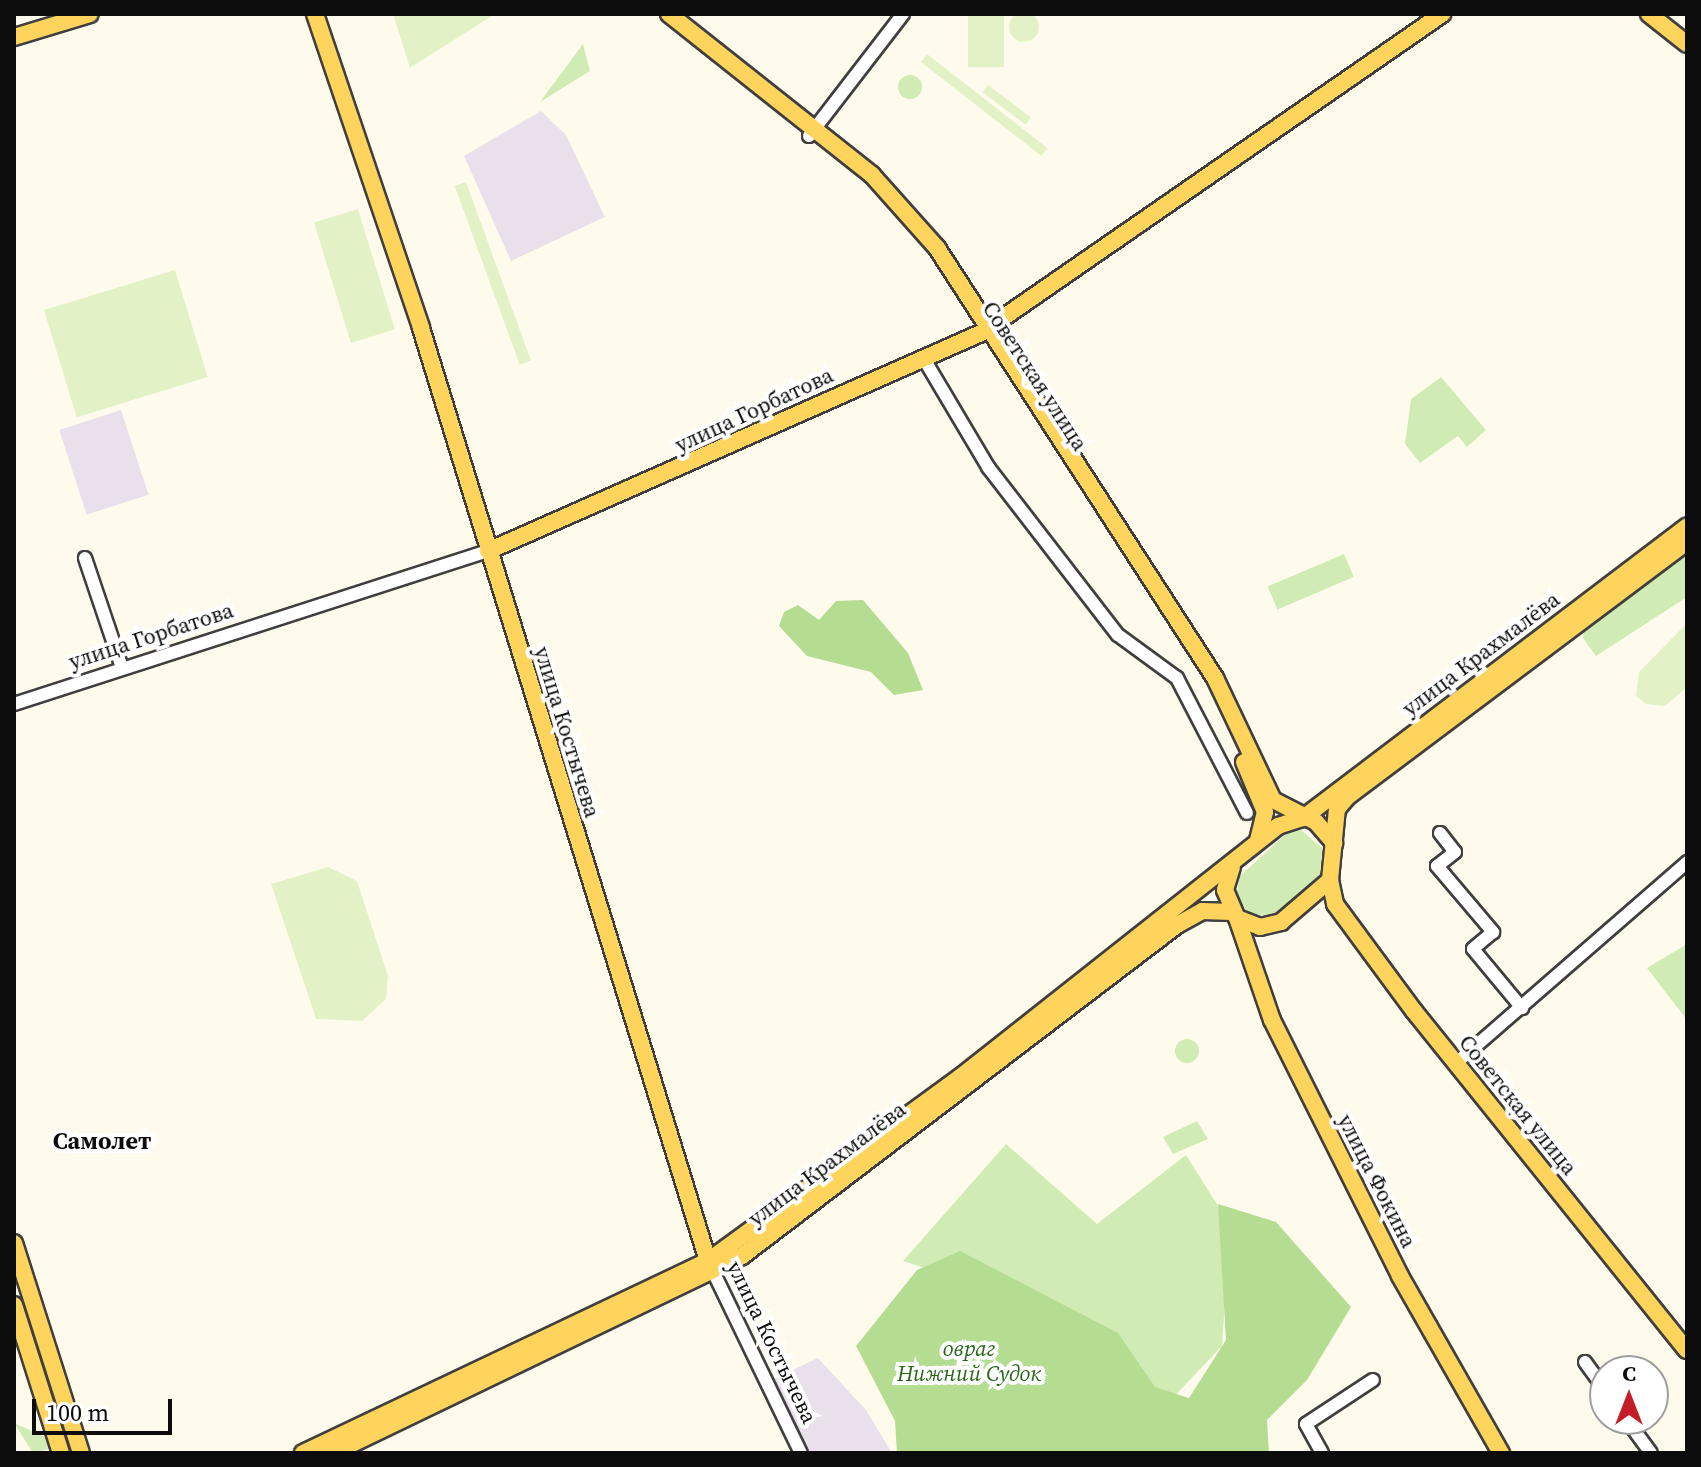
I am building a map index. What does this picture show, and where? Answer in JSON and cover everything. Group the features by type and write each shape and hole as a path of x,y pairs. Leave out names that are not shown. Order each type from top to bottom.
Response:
{"main road":[{"path":"14,37 90,14"},
{"name":"улица Костычева","path":"315,14 488,551 711,1266"},
{"name":"Советская улица","path":"653,14 812,132"},
{"name":"Советская улица","path":"669,14 812,132 902,222 985,330 1207,665 1283,811 1303,818"},
{"name":"улица Горбатова","path":"488,551 985,330 1442,14"},
{"path":"1649,14 1687,44"},
{"name":"Советская улица","path":"985,330 1219,708 1265,812 1256,845"},
{"name":"улица Крахмалёва","path":"1303,818 1687,527"},
{"path":"1334,843 1303,818 1256,845 1233,865 1225,890 1234,915 1274,925 1330,880 1334,843 1337,809 1347,797 1687,542"},
{"name":"улица Крахмалёва","path":"303,1453 711,1266 1233,865"},
{"name":"Советская улица","path":"1330,880 1335,904 1455,1064 1687,1350"},
{"name":"улица Крахмалёва","path":"333,1453 711,1266 1177,925 1202,911 1234,915"},
{"name":"улица Фокина","path":"1234,915 1272,1020 1400,1276 1501,1453"},
{"path":"14,1243 81,1453"},
{"path":"14,1305 61,1453"}],"street":[{"path":"812,132 903,14"},
{"path":"924,359 988,467 1118,635 1177,678 1247,813"},
{"name":"улица Горбатова","path":"14,704 488,551"},
{"path":"85,558 122,668"},
{"path":"1440,833 1455,852 1437,866 1493,932 1473,949 1522,1008"},
{"path":"1455,1064 1687,862"},
{"name":"улица Костычева","path":"711,1266 801,1453"},
{"path":"1585,1362 1589,1368"},
{"path":"1322,1453 1306,1424 1373,1380"},
{"path":"1638,1435 1651,1453"}],"shaded area":[{"path":"541,111 566,135 605,217 511,261 464,156"},
{"path":"121,410 149,495 87,515 59,430"},
{"path":"818,1358 866,1410 892,1453 807,1453 773,1379"}],"green space":[{"path":"1024,12 1030,13 1038,21 1038,33 1030,41 1024,42 1018,41 1010,33 1009,27 1010,21 1018,13"},
{"path":"393,14 495,14 410,68"},
{"path":"968,14 1004,14 1004,67 968,67"},
{"path":"583,44 590,71 540,102"},
{"path":"927,54 1048,148 1041,156 921,62"},
{"path":"910,75 921,82 922,87 915,98 910,99 899,92 898,87 905,76"},
{"path":"988,85 1031,117 1026,125 983,92"},
{"path":"466,182 531,361 520,365 455,186"},
{"path":"358,209 395,329 351,343 314,222"},
{"path":"175,270 208,377 77,417 44,310"},
{"path":"1441,377 1486,430 1467,447 1458,436 1420,463 1405,444 1411,399"},
{"path":"1687,546 1687,597 1596,656 1583,638 1586,623"},
{"path":"1344,554 1354,577 1277,609 1268,586"},
{"path":"863,600 908,653 923,690 894,695 871,672 807,656 779,626 784,612 798,605 819,620 836,601"},
{"path":"1687,623 1687,687 1665,706 1646,704 1636,696 1639,672"},
{"path":"1301,830 1322,848 1320,875 1274,916 1249,914 1236,896 1240,876 1288,832"},
{"path":"328,867 357,881 388,976 386,999 362,1021 316,1019 271,884"},
{"path":"1687,944 1687,1020 1647,968"},
{"path":"1187,1039 1196,1042 1199,1051 1196,1060 1187,1063 1178,1060 1175,1051 1178,1042"},
{"path":"1197,1121 1208,1139 1173,1154 1163,1137"},
{"path":"1006,1144 1097,1224 1186,1155 1230,1225 1222,1346 1150,1422 1010,1296 903,1261"},
{"name":"овраг Нижний Судок","path":"1218,1204 1276,1222 1351,1307 1307,1380 1267,1420 1269,1453 897,1453 895,1421 856,1346 917,1270 960,1251 1118,1333 1155,1387 1189,1398 1226,1340"},
{"path":"14,1423 46,1437 49,1449 33,1453"}],"district":[{"name":"Самолет","path":"102,1141"}]}
